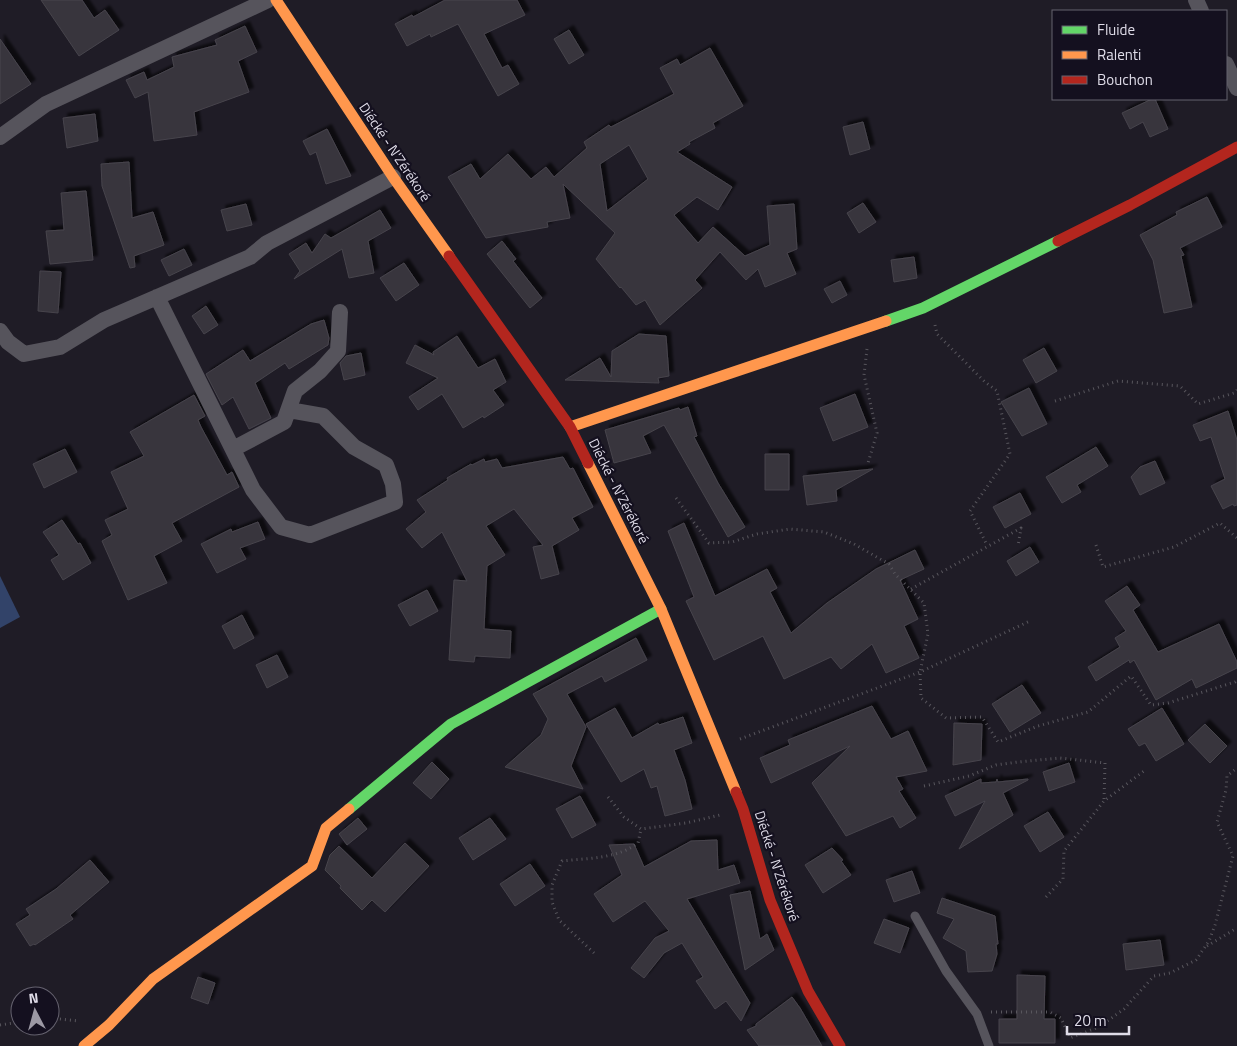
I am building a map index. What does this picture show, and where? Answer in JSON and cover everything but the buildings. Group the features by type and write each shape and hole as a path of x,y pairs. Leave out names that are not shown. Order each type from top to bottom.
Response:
{"main road":[{"name":"Diécké - N'Zérékoré","path":"276,0 393,177 570,427 661,609 742,809 770,900 808,991 840,1046"},
{"path":"570,427 660,398 931,304 1130,204 1237,147"},
{"path":"84,1046 109,1025 153,979 312,866 326,828 451,724 661,609"}],"street":[{"path":"0,137 46,104 268,0"},
{"path":"1227,66 1237,88"},
{"path":"0,331 8,342 24,354 60,348 104,320 250,257 267,243 393,177"},
{"path":"157,297 253,490 281,527 310,536 395,502 393,484 386,465 354,447 322,416 289,410"},
{"path":"233,449 284,422 295,392 320,371 338,351 340,312"}],"lane":[{"path":"915,916 946,971 977,1014 988,1046"}],"path":[{"path":"931,304 937,334 985,382 997,391 1010,454 970,511 987,545"},
{"path":"868,463 877,433 864,375 870,326"},
{"path":"1054,401 1118,381 1180,386 1198,404 1234,393 1237,390"},
{"path":"676,498 709,543 732,542 757,534 790,529 824,532 854,544 889,564 924,603 928,634 920,672 921,698 946,718 982,716 998,742 1038,726 1088,712 1131,676 1150,705 1176,700 1237,680"},
{"path":"1096,545 1103,567 1174,547 1220,523 1237,538"},
{"path":"911,589 987,545 1021,528 1018,546"},
{"path":"718,747 920,672 1030,621"},
{"path":"924,786 969,776 996,765 1060,758 1105,763 1104,801"},
{"path":"977,1014 998,1011 1050,1012 1061,1018 1070,1038 1099,1027 1124,1009 1154,976 1170,973 1196,960 1209,941 1215,926 1233,856 1217,822 1226,790 1227,776 1237,768"},
{"path":"1046,897 1063,879 1064,851 1104,801 1144,771"},
{"path":"608,797 624,816 641,829 686,823 742,809"},
{"path":"594,953 559,920 552,902 552,885 562,860 605,857 628,851 638,844 641,829"},
{"path":"1204,948 1237,928"}],"water":[{"path":"0,576 20,617 0,628"}],"traffic: fast":[{"path":"886,321 923,308 1058,241"},
{"path":"349,809 451,724 661,609"}],"traffic: slow":[{"path":"276,0 393,177 449,256"},
{"path":"570,427 886,321"},
{"path":"588,463 661,609 736,792"},
{"path":"84,1046 109,1025 153,979 312,866 326,828 349,809"}],"traffic: jam":[{"path":"1058,241 1130,205 1237,147"},
{"path":"449,256 570,427 588,463"},
{"path":"736,792 743,809 770,900 808,991 840,1046"}]}
